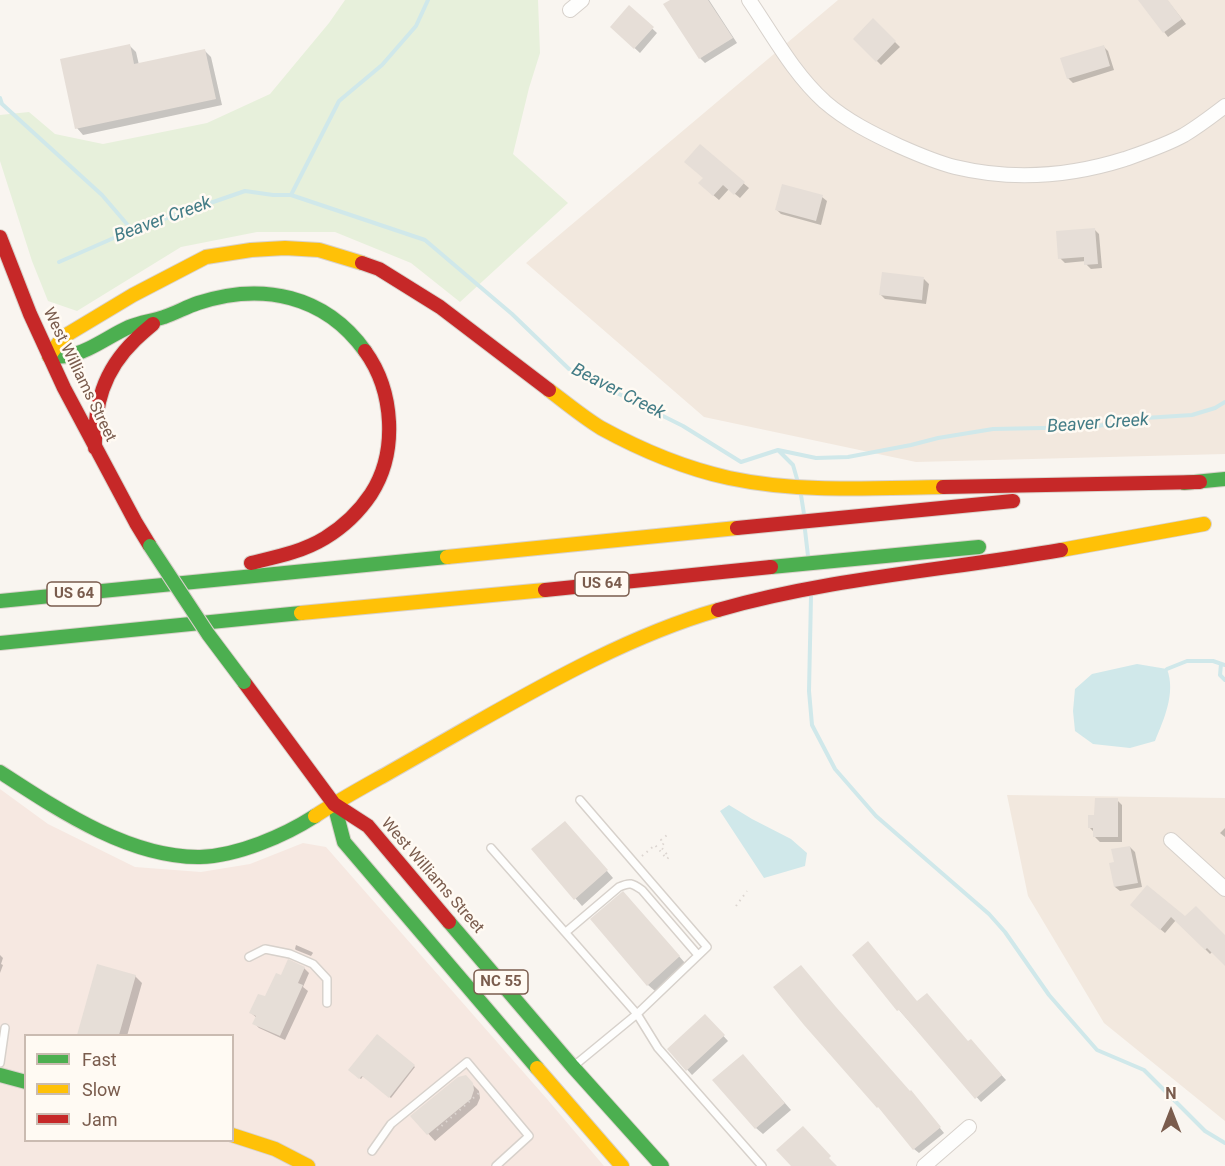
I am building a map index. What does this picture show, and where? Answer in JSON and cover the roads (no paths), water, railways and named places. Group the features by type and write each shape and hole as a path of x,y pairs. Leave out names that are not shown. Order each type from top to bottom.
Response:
{"main road":[{"name":"West Williams Street","path":"0,237 49,356 95,448 136,523 208,634 334,804 368,826 573,1066 662,1166"},
{"path":"49,356 63,337 206,257 251,250 285,248 319,250 379,269 405,284 440,307 600,427 641,448 683,465 729,478 782,486 835,489 1200,482"},
{"path":"49,356 69,356 142,321 158,319 200,302 251,292 278,294 304,302 329,315 349,331 368,354 379,375 389,416 388,443 381,473 359,509 340,528 312,545 284,556 148,587"},
{"path":"95,448 94,427 97,404 107,376 118,358 158,319"},
{"name":"US 64","path":"0,601 1225,479"},
{"path":"0,772 50,805 136,846 166,854 199,857 229,853 296,828 334,804 549,683 638,640 697,616 761,598 833,584 995,561 1209,523 1028,542"},
{"name":"US 64","path":"0,643 993,545"},
{"name":"NC 55","path":"334,804 344,842 622,1166"},
{"path":"0,1075 24,1081"},
{"path":"234,1136 275,1149 308,1166"}],"street":[{"path":"570,10 582,0"},
{"path":"749,0 796,70 826,103 846,118 889,141 954,167 1027,176 1076,172 1127,158 1162,145 1184,135 1225,106"},
{"path":"1171,840 1225,889"},
{"path":"924,1166 969,1127"}],"lane":[{"path":"573,1066 637,1014 707,947 580,800"},
{"path":"491,848 637,1014 657,1047 762,1166"},
{"path":"566,932 619,887 628,883 634,884 642,890 698,955"},
{"path":"249,957 265,950 290,954 313,964 327,979 327,1003"},
{"path":"0,1063 5,1028"},
{"path":"372,1151 391,1124 467,1062 529,1136 496,1166"}],"water":[{"path":"1137,664 1167,669 1170,697 1155,741 1130,748 1093,744 1075,731 1073,711 1075,689 1092,674"},
{"path":"729,805 791,839 807,853 805,866 764,878 720,811"}],"waterway":[{"path":"291,195 339,101 382,65 416,26 428,0"},
{"path":"0,98 2,104 102,195 132,230"},
{"name":"Beaver Creek","path":"59,262 132,230 245,191 291,195 425,240 512,314 569,369 683,426 741,462 778,450 816,458 848,457 993,429 1092,427 1145,418 1192,415 1215,408 1225,402"},
{"path":"779,451 793,465 797,479"},
{"path":"801,495 804,514"},
{"path":"805,530 808,556"},
{"path":"811,596 809,691 812,725 835,769 876,816 989,914 1005,932 1049,995 1097,1050 1144,1070 1205,1131 1225,1143"},
{"path":"1167,669 1187,661 1213,661 1225,665"},
{"path":"1221,666 1221,664 1220,675 1225,680"}]}
